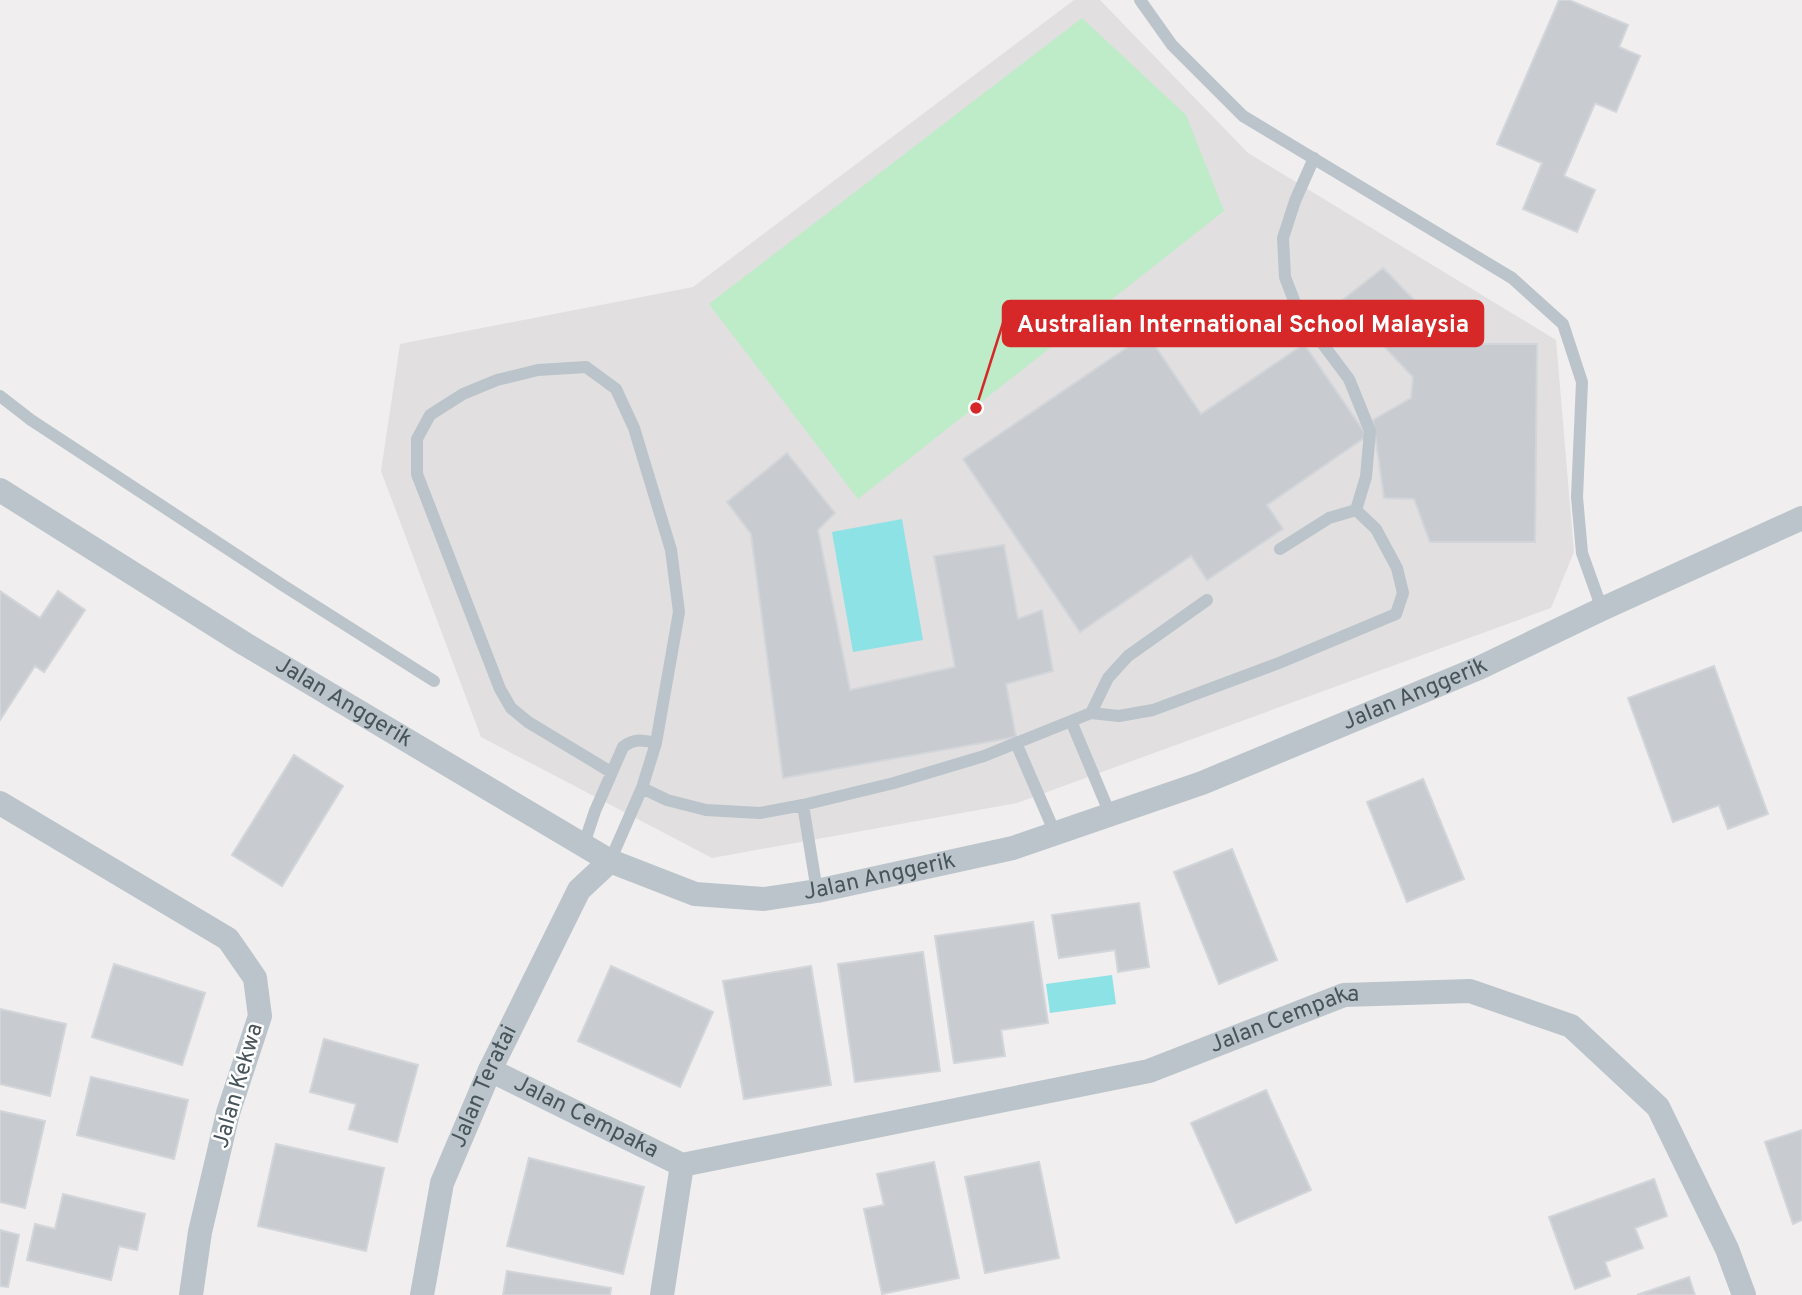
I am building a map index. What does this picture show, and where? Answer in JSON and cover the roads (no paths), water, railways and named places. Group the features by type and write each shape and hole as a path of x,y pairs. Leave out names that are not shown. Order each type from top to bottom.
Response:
{"street":[{"name":"Jalan Anggerik","path":"0,490 245,644 610,861 695,894 764,899 817,891 1013,848 1215,778 1479,668 1802,518"},
{"name":"Jalan Kekwa","path":"0,804 228,939 256,978 260,1016 228,1113 200,1232 191,1295"},
{"name":"Jalan Teratai","path":"579,890 583,846"},
{"name":"Jalan Teratai","path":"422,1295 442,1183 490,1070 579,890 610,861"},
{"name":"Jalan Cempaka","path":"490,1070 682,1165 1149,1071 1344,995 1470,990 1571,1026 1658,1107 1727,1249 1744,1295"},
{"name":"Jalan Cempaka","path":"662,1295 682,1165"}],"lane":[{"path":"1140,0 1172,45 1243,116 1512,278 1563,324 1582,382 1577,497 1582,553 1602,609"},
{"path":"1314,158 1295,201 1283,238 1285,277 1298,311 1349,379 1370,431 1366,477 1356,510"},
{"path":"610,861 642,788 656,743 679,612 671,550 634,428 616,389 586,367 538,370 497,380 463,394 430,415 417,439 417,474 500,689 511,708 528,722 611,772"},
{"path":"0,396 31,420 434,681"},
{"path":"1280,549 1329,518 1356,510"},
{"path":"642,788 667,800 706,810 760,813 803,805 894,783 984,756 1091,713 1119,716 1153,710 1279,663 1396,614 1403,593 1397,568 1376,529 1356,510"},
{"path":"1091,713 1108,678 1128,656 1207,600"},
{"path":"1070,721 1110,814"},
{"path":"583,846 594,811 622,747 630,741 640,739 656,743"},
{"path":"1016,743 1055,833"},
{"path":"803,805 817,891"}],"water":[{"path":"902,519 923,640 853,652 832,532"},
{"path":"1112,975 1116,1004 1050,1013 1046,984"}],"place":[{"name":"Australian International School Malaysia","path":"976,408"}]}
